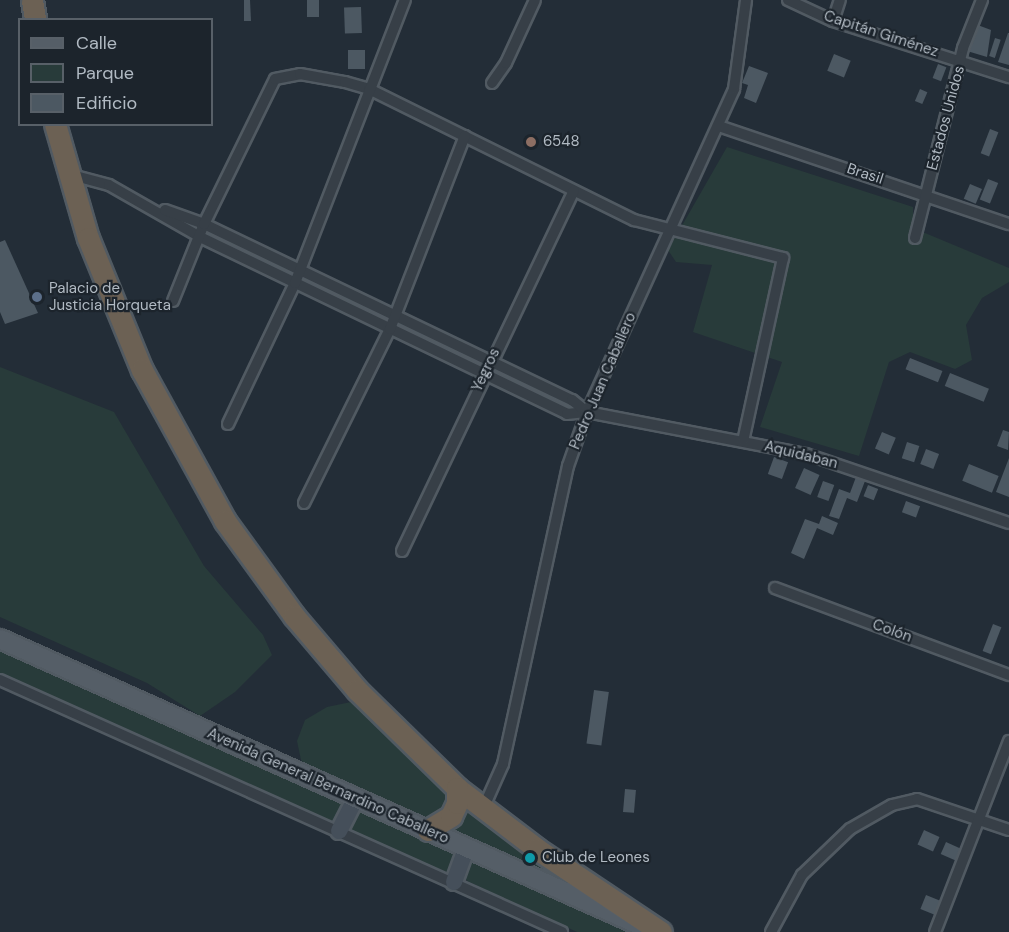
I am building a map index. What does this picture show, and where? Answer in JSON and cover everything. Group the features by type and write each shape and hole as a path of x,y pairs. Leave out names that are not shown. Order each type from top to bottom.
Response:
{"highway":[{"path":"32,0 35,18"},
{"path":"56,126 88,238 133,350 169,424 225,520 326,655 389,724 457,788 483,809 650,931"},
{"path":"428,830 451,816 457,803 457,788"}],"main road":[{"name":"Avenida General Bernardino Caballero","path":"0,639 650,931"},
{"path":"339,831 355,799"},
{"path":"454,882 466,849"}],"street":[{"path":"228,424 295,283 405,0"},
{"path":"492,83 506,63 535,0"},
{"name":"Pedro Juan Caballero","path":"483,809 503,764 568,466 586,412 734,89 746,0"},
{"name":"Capitán Giménez","path":"788,0 833,21 962,60 1009,77"},
{"path":"833,21 840,0"},
{"name":"Estados Unidos","path":"915,238 962,60 982,0"},
{"path":"173,301 204,224 275,79 300,74 369,89 634,220 783,258 743,441"},
{"name":"Brasil","path":"719,126 926,194 1009,224"},
{"path":"304,503 390,329 465,136"},
{"path":"68,174 109,185 148,204 204,224 572,400 586,412"},
{"name":"Yegros","path":"402,551 490,361 574,191"},
{"name":"Aquidaban","path":"148,204 200,237 567,414 586,412 806,453 1009,523"},
{"name":"Colón","path":"775,588 1009,675"},
{"path":"0,680 562,932"},
{"path":"935,932 1009,741"},
{"path":"771,932 802,875 850,829 892,805 917,799 1009,830"}],"green space":[{"path":"727,147 913,207 913,228 1009,268 1009,282 982,298 966,325 972,360 955,369 910,352 889,362 859,456 760,427 782,362 693,332 712,265 676,262 668,250"},
{"path":"0,367 114,412 204,566 263,635 272,655 235,692 200,716 147,683 0,617"},
{"path":"0,647 347,802 337,823 0,673"},
{"path":"351,702 360,704 449,790 446,806 431,819 308,768 301,760 297,741 305,720 327,707"},
{"path":"465,801 575,882 566,884 451,830 447,827"},
{"path":"361,809 452,851 454,858 449,873 351,834 348,828"},
{"path":"466,857 632,930 632,932 577,932 469,882 464,878"}],"building":[{"path":"244,0 250,0 251,21 244,21"},
{"path":"307,0 319,0 319,17 307,17"},
{"path":"361,7 362,33 345,34 344,8"},
{"path":"975,24 991,30 987,57 967,51"},
{"path":"1009,33 1009,65 998,62"},
{"path":"995,38 1001,40 995,58 989,56"},
{"path":"348,50 365,50 365,69 348,69"},
{"path":"834,54 851,61 844,77 827,71"},
{"path":"938,64 946,67 941,81 933,78"},
{"path":"749,66 768,73 756,103 744,98 748,85 742,83"},
{"path":"920,89 927,92 922,104 915,101"},
{"path":"990,129 998,132 989,156 981,153"},
{"path":"988,179 998,183 990,204 980,199"},
{"path":"970,184 982,189 976,204 964,199"},
{"path":"5,240 38,313 5,324 0,312 0,242"},
{"path":"910,358 942,371 938,382 906,369"},
{"path":"950,373 989,389 984,402 945,386"},
{"path":"1003,430 1009,432 1008,450 997,446"},
{"path":"882,432 896,438 889,454 875,449"},
{"path":"907,442 919,446 914,462 902,458"},
{"path":"926,449 939,454 933,469 920,464"},
{"path":"774,457 788,462 782,479 768,474"},
{"path":"1009,458 1009,497 996,492"},
{"path":"969,464 999,476 992,493 962,481"},
{"path":"804,468 820,475 811,495 795,488"},
{"path":"856,477 865,481 857,502 847,498 839,519 829,516 839,489 850,493"},
{"path":"823,481 834,485 828,501 817,497"},
{"path":"868,485 878,489 874,500 864,496"},
{"path":"906,501 920,506 916,517 902,512"},
{"path":"822,516 838,523 833,535 817,528 804,559 791,553 805,519 819,524"},
{"path":"993,624 1001,627 991,654 983,651"},
{"path":"594,690 609,692 601,746 586,743"},
{"path":"625,789 636,790 634,813 623,812"},
{"path":"924,830 940,837 933,852 917,845"},
{"path":"946,842 964,850 959,862 941,854"},
{"path":"926,895 946,903 941,917 920,909"}],"place":[{"name":"6548","path":"531,142"},
{"name":"Palacio de Justicia Horqueta","path":"37,297"},
{"name":"Club de Leones","path":"530,858"}]}
